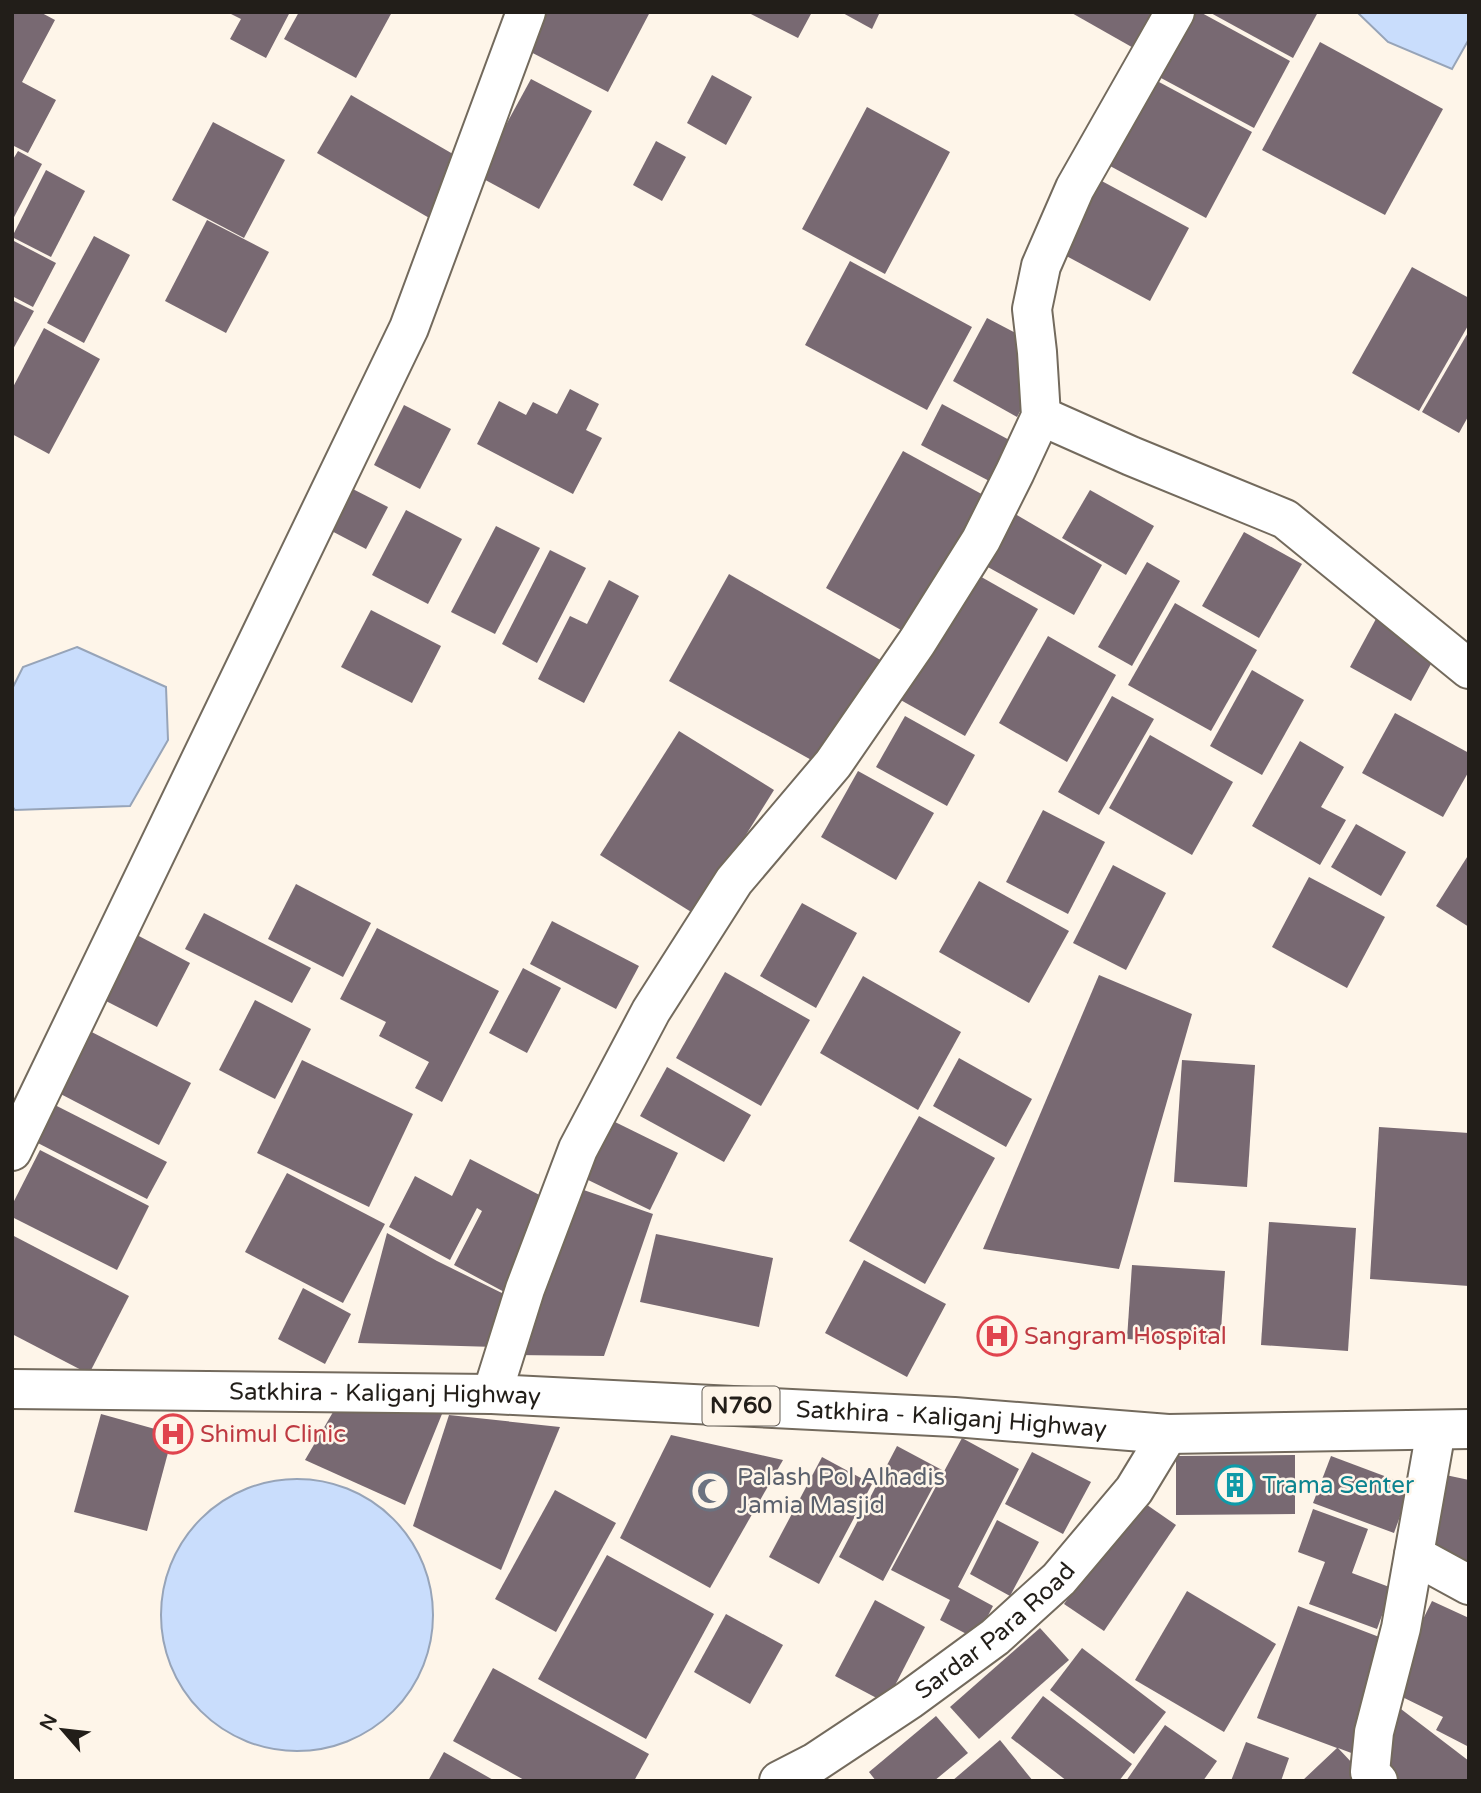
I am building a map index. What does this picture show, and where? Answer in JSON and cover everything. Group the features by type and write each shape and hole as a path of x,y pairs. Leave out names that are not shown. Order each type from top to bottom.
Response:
{"main road":[{"path":"12,1151 409,328 526,12"},
{"path":"492,1394 525,1289 578,1149 651,1011 734,881 833,764 917,642 981,540 1041,416 1032,309 1041,267 1075,188 1175,12"},
{"path":"1041,416 1285,519 1469,669"},
{"name":"Satkhira - Kaliganj Highway","path":"12,1389 492,1394 954,1417 1168,1434 1452,1429"},
{"path":"1378,1781 1370,1772 1374,1732 1401,1628 1414,1555 1452,1429"},
{"name":"Sardar Para Road","path":"779,1781 814,1763 888,1714 995,1637 1059,1579 1134,1490 1168,1434"},
{"path":"1414,1555 1469,1586"}],"water":[{"path":"1357,12 1469,12 1469,39 1452,69 1388,42"},
{"path":"77,647 166,687 168,740 130,806 15,810 12,806 12,689 23,667"},
{"path":"297,1479 336,1485 361,1495 393,1519 410,1540 422,1563 430,1589 433,1615 427,1654 417,1679 393,1711 372,1728 349,1740 323,1748 297,1751 258,1745 233,1735 201,1711 184,1690 172,1667 164,1641 161,1615 167,1576 177,1551 201,1519 222,1502 245,1490 271,1482"}],"building":[{"path":"12,12 40,12 55,20 22,82 56,100 28,153 12,145"},
{"path":"227,12 290,12 266,58 230,39 241,19"},
{"path":"299,12 392,12 356,78 284,39"},
{"path":"542,12 650,12 608,92 523,48"},
{"path":"747,12 812,12 798,38"},
{"path":"841,12 880,12 872,29"},
{"path":"1070,12 1158,12 1137,50"},
{"path":"1180,12 1200,12 1290,61 1254,128 1148,71"},
{"path":"1209,12 1318,12 1293,58"},
{"path":"1320,42 1443,109 1385,215 1262,150"},
{"path":"712,75 752,97 726,145 687,123"},
{"path":"1146,75 1252,132 1206,218 1099,160"},
{"path":"531,79 592,111 539,209 478,176"},
{"path":"351,95 465,161 431,219 317,153"},
{"path":"867,107 950,152 885,274 802,229"},
{"path":"213,122 285,160 244,238 172,200"},
{"path":"656,141 686,157 662,201 633,185"},
{"path":"18,151 42,164 12,221 12,161"},
{"path":"46,170 85,191 51,257 12,237"},
{"path":"1098,179 1189,228 1150,301 1059,252"},
{"path":"207,220 269,252 226,333 165,301"},
{"path":"94,236 130,255 84,343 47,323"},
{"path":"12,240 56,263 33,307 12,296"},
{"path":"850,261 972,327 927,410 805,345"},
{"path":"1412,267 1469,298 1469,324 1419,411 1352,373"},
{"path":"12,300 34,311 12,351"},
{"path":"987,318 1052,352 1017,417 953,381"},
{"path":"44,328 100,359 49,454 12,434 12,389"},
{"path":"1469,331 1469,415 1459,433 1422,412"},
{"path":"570,389 599,404 586,430 602,438 573,494 477,444 499,401 526,415 533,402 557,414"},
{"path":"942,404 1015,443 993,483 921,445"},
{"path":"404,405 451,429 420,489 374,465"},
{"path":"903,451 987,497 910,635 826,588"},
{"path":"345,485 388,507 366,549 324,527"},
{"path":"1090,490 1154,526 1126,575 1062,538"},
{"path":"406,510 462,539 428,604 372,575"},
{"path":"1015,514 1102,565 1074,615 986,566"},
{"path":"496,526 540,548 495,634 451,612"},
{"path":"1244,532 1302,564 1259,638 1202,606"},
{"path":"550,550 586,568 537,663 502,644"},
{"path":"1147,562 1180,581 1132,666 1098,647"},
{"path":"969,570 1038,609 965,736 897,698"},
{"path":"729,574 884,662 824,767 669,681"},
{"path":"609,580 639,596 584,703 538,679 570,616 587,624"},
{"path":"1175,603 1257,650 1211,731 1128,685"},
{"path":"371,610 441,646 412,703 341,667"},
{"path":"1377,617 1438,651 1411,701 1350,667"},
{"path":"1048,636 1116,675 1067,762 999,723"},
{"path":"1252,670 1304,700 1262,775 1210,746"},
{"path":"1112,696 1154,719 1099,815 1058,792"},
{"path":"1395,713 1469,753 1469,771 1443,817 1362,773"},
{"path":"905,716 975,755 947,806 876,767"},
{"path":"679,731 774,790 696,915 600,855"},
{"path":"1150,735 1233,782 1192,855 1109,808"},
{"path":"1300,741 1344,767 1321,807 1346,820 1320,865 1252,826"},
{"path":"858,771 934,813 896,880 821,837"},
{"path":"1043,810 1105,842 1068,914 1006,882"},
{"path":"1356,824 1406,852 1381,896 1331,867"},
{"path":"1469,854 1469,927 1436,906"},
{"path":"1113,865 1166,893 1126,970 1073,943"},
{"path":"1309,877 1385,917 1347,988 1272,947"},
{"path":"979,881 1069,931 1029,1003 939,952"},
{"path":"296,884 371,923 343,977 268,939"},
{"path":"802,903 857,933 816,1008 760,976"},
{"path":"204,913 311,968 292,1003 185,949"},
{"path":"552,921 639,966 616,1009 530,964"},
{"path":"377,928 499,991 442,1102 415,1088 429,1062 379,1036 386,1022 340,999"},
{"path":"137,935 190,963 157,1027 104,1000"},
{"path":"523,968 561,988 527,1053 489,1033"},
{"path":"725,972 810,1020 761,1106 676,1058"},
{"path":"1099,975 1192,1014 1119,1269 983,1249"},
{"path":"863,976 961,1032 918,1110 820,1053"},
{"path":"255,1000 311,1029 275,1099 219,1070"},
{"path":"80,1026 191,1083 159,1145 49,1088"},
{"path":"959,1058 1032,1099 1006,1147 933,1106"},
{"path":"302,1060 413,1114 369,1207 257,1153"},
{"path":"1182,1060 1255,1065 1247,1187 1174,1182"},
{"path":"667,1067 751,1115 724,1162 640,1116"},
{"path":"49,1102 167,1162 147,1199 30,1139"},
{"path":"919,1116 995,1158 925,1284 849,1241"},
{"path":"613,1121 678,1153 650,1210 584,1178"},
{"path":"1379,1127 1469,1133 1469,1286 1370,1279"},
{"path":"40,1150 149,1206 117,1270 12,1217 12,1205"},
{"path":"470,1159 555,1203 508,1294 454,1265 482,1211 477,1208 450,1260 389,1227 415,1176 452,1196"},
{"path":"287,1173 385,1224 343,1303 245,1252"},
{"path":"575,1187 653,1214 604,1356 514,1355"},
{"path":"1269,1222 1356,1228 1348,1351 1261,1345"},
{"path":"387,1233 516,1300 495,1347 358,1343"},
{"path":"656,1234 773,1258 759,1327 640,1302"},
{"path":"12,1235 129,1296 89,1374 12,1334"},
{"path":"864,1260 946,1304 907,1377 825,1333"},
{"path":"1132,1265 1225,1271 1220,1345 1127,1339"},
{"path":"303,1288 351,1314 325,1364 278,1339"},
{"path":"336,1407 442,1414 405,1505 305,1460"},
{"path":"101,1414 173,1434 147,1531 74,1512"},
{"path":"449,1415 560,1427 501,1570 413,1526"},
{"path":"671,1435 783,1460 710,1588 620,1538"},
{"path":"962,1438 1019,1469 958,1587 993,1606 976,1639 940,1620 950,1600 891,1570"},
{"path":"897,1446 942,1470 883,1581 839,1557"},
{"path":"1032,1452 1091,1482 1063,1534 1005,1504"},
{"name":"Trama Senter","path":"1295,1455 1295,1514 1176,1515 1176,1456"},
{"path":"1331,1456 1411,1486 1394,1533 1313,1503"},
{"path":"822,1457 872,1484 819,1584 769,1557"},
{"path":"1441,1474 1469,1480 1469,1565 1422,1555"},
{"path":"555,1490 616,1523 556,1632 495,1599"},
{"path":"1137,1498 1176,1525 1104,1631 1064,1604"},
{"path":"1313,1509 1368,1529 1352,1573 1392,1588 1377,1629 1309,1604 1325,1562 1298,1552"},
{"path":"997,1520 1039,1542 1010,1596 970,1574"},
{"path":"607,1555 714,1614 646,1739 538,1679"},
{"path":"1187,1591 1276,1644 1224,1732 1135,1680"},
{"path":"875,1600 925,1627 886,1703 835,1676"},
{"path":"1432,1601 1469,1618 1469,1747 1436,1730 1443,1717 1388,1690"},
{"path":"1298,1606 1395,1643 1354,1754 1338,1748 1369,1781 1302,1781 1337,1748 1257,1718"},
{"path":"726,1614 783,1645 750,1704 694,1672"},
{"path":"1040,1628 1069,1660 979,1739 950,1707"},
{"path":"1082,1648 1166,1712 1134,1754 1050,1690"},
{"path":"493,1668 649,1754 634,1781 526,1781 453,1741"},
{"path":"1043,1696 1132,1764 1119,1781 1067,1781 1011,1738"},
{"path":"1397,1706 1469,1761 1469,1781 1387,1781 1376,1770"},
{"path":"936,1716 968,1753 934,1781 876,1781 869,1772"},
{"path":"1165,1725 1217,1761 1203,1781 1126,1781"},
{"path":"1000,1740 1033,1781 952,1781"},
{"path":"1246,1742 1289,1758 1281,1781 1231,1781"},
{"path":"444,1752 495,1781 428,1781"}],"place":[{"name":"Sangram Hospital","path":"997,1336"},
{"name":"Shimul Clinic","path":"173,1434"},
{"name":"Trama Senter","path":"1235,1485"},
{"name":"Palash Pol Alhadis Jamia Masjid","path":"710,1491"}]}
